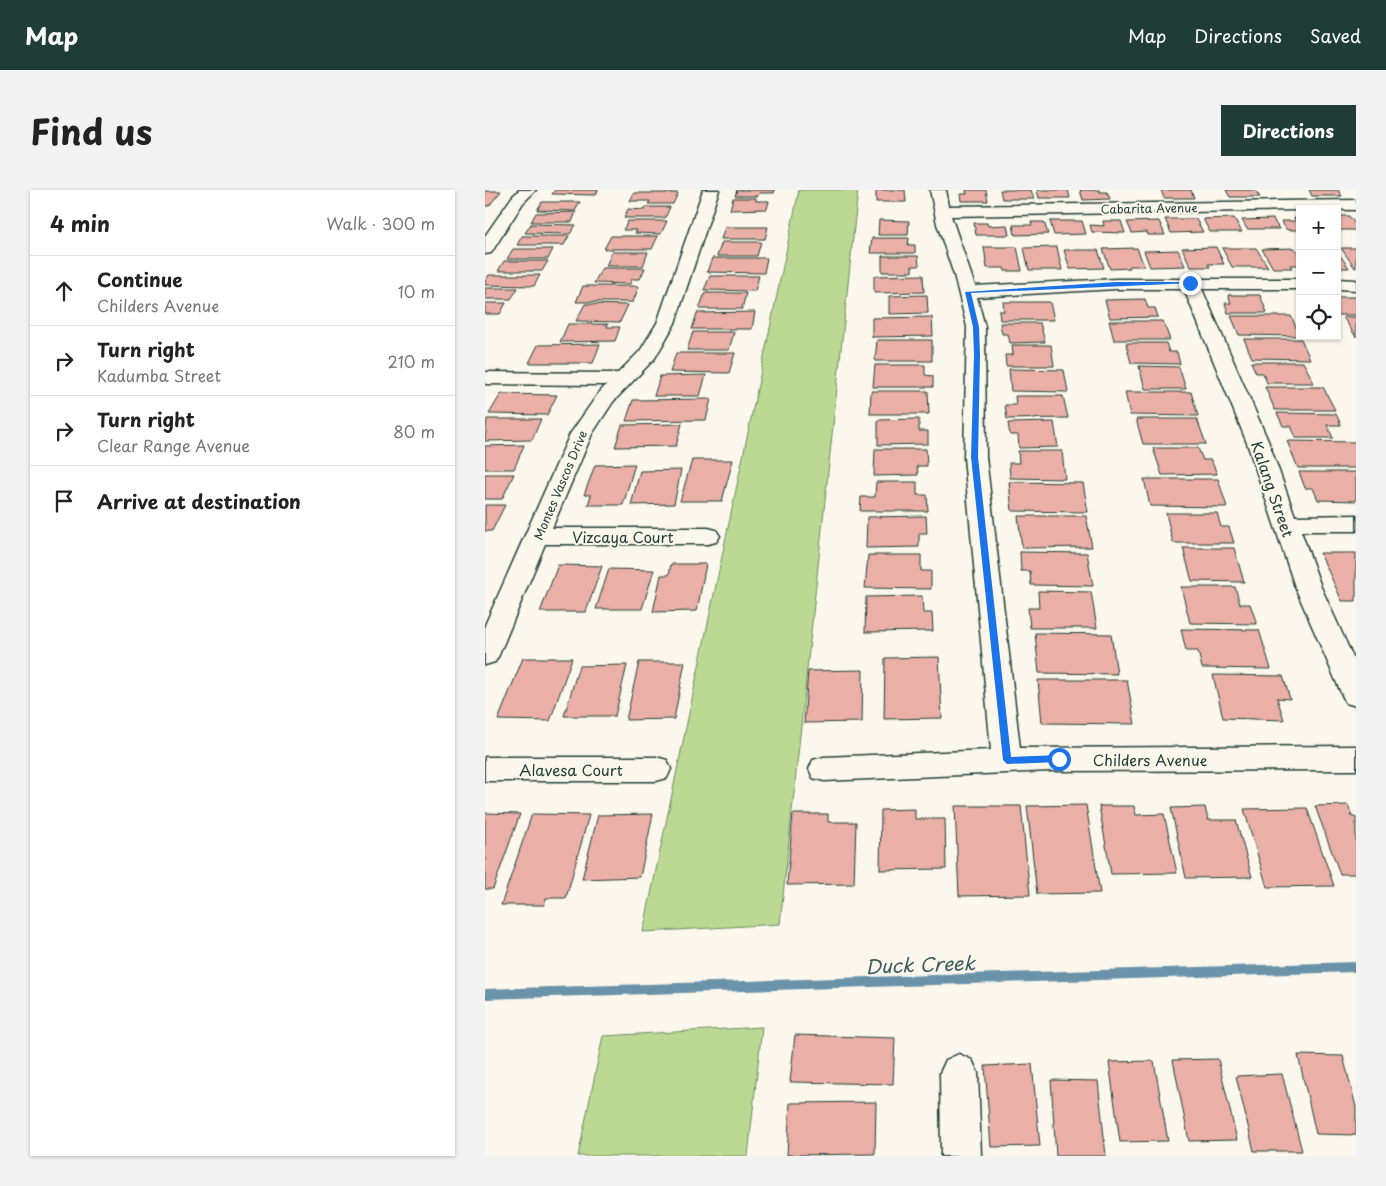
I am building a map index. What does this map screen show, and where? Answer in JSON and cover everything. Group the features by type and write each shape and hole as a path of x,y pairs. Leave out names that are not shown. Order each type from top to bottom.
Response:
{"street":[{"path":"485,249 517,200 528,190"},
{"name":"Montes Vascos Drive","path":"485,655 581,434 605,398 647,354 666,324 711,190"},
{"path":"1140,190 1147,208"},
{"path":"1287,190 1298,205"},
{"path":"940,201 968,292 976,327 975,457 1007,760"},
{"name":"Cabarita Avenue","path":"940,201 1147,208 1296,206"},
{"name":"Cabarita Avenue","path":"1341,205 1356,205"},
{"path":"485,220 504,220"},
{"name":"Kalang Street","path":"1190,283 1258,443 1308,587 1356,695"},
{"path":"968,292 1116,284 1296,284"},
{"path":"1341,284 1356,284"},
{"path":"485,378 623,379"},
{"path":"1286,524 1356,523"},
{"name":"Vizcaya Court","path":"538,536 708,536"},
{"name":"Childers Avenue","path":"824,769 1007,760 1356,758"},
{"name":"Alavesa Court","path":"485,770 656,769"},
{"path":"959,1073 961,1156"}],"green space":[{"path":"799,190 858,190 780,924 643,932"},
{"path":"762,1027 748,1156 578,1156 603,1036"}],"building":[{"path":"555,190 598,190 596,195 552,194"},
{"path":"737,190 775,190 774,193 759,193 758,196 735,196"},
{"path":"876,190 905,190 906,202 876,202"},
{"path":"966,190 986,190 988,201 961,201 960,194 967,194"},
{"path":"1000,190 1031,190 1034,199 1002,199"},
{"path":"1037,190 1068,190 1070,198 1039,198"},
{"path":"1080,190 1107,192 1110,199 1083,200"},
{"path":"1161,190 1191,190 1194,198 1164,198"},
{"path":"1226,190 1255,190 1260,197 1230,197"},
{"path":"1309,190 1338,190 1342,196 1312,196"},
{"path":"485,191 501,191 489,206 485,206"},
{"path":"634,193 678,193 673,204 648,204 650,201 630,201"},
{"path":"733,198 756,198 756,201 769,201 767,209 730,210"},
{"path":"542,202 580,202 575,211 537,210"},
{"path":"646,207 670,207 665,218 624,218 628,209 645,210"},
{"path":"576,212 572,222 531,222 536,213"},
{"path":"1341,216 1349,216 1356,225 1356,230 1341,230"},
{"path":"1234,218 1242,232 1210,232 1203,219"},
{"path":"1165,219 1196,219 1203,232 1171,233"},
{"path":"1273,219 1279,229 1247,229 1242,220"},
{"path":"879,220 909,221 908,235 878,235"},
{"path":"628,221 667,221 661,234 635,233 637,230 623,230"},
{"path":"1050,221 1082,221 1086,234 1054,235"},
{"path":"1103,221 1121,221 1125,233 1092,232 1090,225 1104,226"},
{"path":"1159,221 1165,235 1148,235 1147,232 1132,233 1127,222"},
{"path":"1281,221 1296,221 1296,230 1287,230"},
{"path":"1031,222 1044,222 1048,234 1015,235 1013,225 1032,225"},
{"path":"974,223 987,223 988,226 1007,225 1009,235 976,235"},
{"path":"531,224 576,225 570,234 525,233"},
{"path":"725,227 768,227 765,239 721,239"},
{"path":"522,236 569,236 564,245 517,245"},
{"path":"611,236 658,236 652,249 604,249"},
{"path":"872,238 909,238 908,245 915,245 915,253 870,253"},
{"path":"722,242 761,242 757,256 717,256"},
{"path":"984,247 1017,247 1022,271 987,268"},
{"path":"1057,247 1062,270 1029,270 1024,248"},
{"path":"1216,247 1224,264 1208,264 1210,267 1191,267 1182,248"},
{"path":"1137,248 1144,266 1110,269 1103,249"},
{"path":"1222,248 1256,248 1268,267 1232,267"},
{"path":"1295,248 1296,265 1290,265 1292,268 1273,268 1262,249"},
{"path":"1341,248 1356,248 1355,268"},
{"path":"513,249 553,249 548,259 507,259"},
{"path":"1064,250 1098,250 1104,268 1070,269"},
{"path":"1178,250 1185,266 1150,267 1144,251"},
{"path":"612,252 648,252 643,266 606,266"},
{"path":"882,256 918,256 919,266 912,266 912,272 882,272"},
{"path":"1341,257 1349,268 1341,268"},
{"path":"712,258 767,258 764,273 707,272"},
{"path":"504,261 548,261 542,271 498,271"},
{"path":"602,268 645,268 640,279 632,279 630,284 594,283"},
{"path":"489,275 540,275 534,286 485,285"},
{"path":"923,275 924,292 874,293 874,276"},
{"path":"710,276 759,276 755,291 704,290"},
{"path":"583,286 639,286 633,302 576,302"},
{"path":"485,288 518,288 511,299 485,299"},
{"path":"705,293 746,293 742,309 699,309"},
{"path":"927,295 928,313 889,314 889,296"},
{"path":"1228,295 1260,295 1267,313 1228,313 1225,303 1231,303"},
{"path":"1341,297 1356,297 1356,315 1341,315"},
{"path":"1145,299 1148,308 1155,308 1158,317 1110,318 1105,300"},
{"path":"1003,302 1050,302 1054,320 1000,320 999,311 1004,311"},
{"path":"485,303 506,303 500,314 485,314"},
{"path":"585,304 628,305 620,322 576,321"},
{"path":"755,312 752,329 692,329 697,313"},
{"path":"1231,316 1291,316 1296,327 1296,336 1239,335"},
{"path":"932,317 933,336 872,337 872,318"},
{"path":"1343,317 1356,317 1356,337"},
{"path":"1109,321 1163,321 1170,340 1114,340"},
{"path":"1000,323 1040,323 1045,342 1010,343 1008,334 1002,334"},
{"path":"568,324 608,324 607,327 620,327 615,341 560,342"},
{"path":"693,332 734,332 729,350 687,350"},
{"path":"1244,339 1301,340 1310,359 1252,358"},
{"path":"877,340 932,340 932,361 875,361"},
{"path":"1126,343 1166,343 1169,352 1177,352 1180,364 1131,363"},
{"path":"600,344 593,363 529,363 538,345"},
{"path":"1012,345 1051,345 1054,366 1006,366 1005,355 1013,355"},
{"path":"676,353 735,353 729,373 670,372"},
{"path":"1251,362 1303,362 1314,383 1267,383 1263,373 1256,373"},
{"path":"875,365 925,365 925,375 933,376 933,387 873,387"},
{"path":"1139,366 1179,367 1186,389 1145,389"},
{"path":"1009,369 1064,370 1068,392 1011,391"},
{"path":"706,375 700,396 654,396 660,376"},
{"path":"1265,387 1323,387 1335,410 1275,410"},
{"path":"871,391 928,391 929,414 870,414"},
{"path":"1125,392 1191,392 1198,416 1130,415"},
{"path":"501,394 557,395 547,415 489,414"},
{"path":"1015,396 1063,396 1068,418 1007,419 1005,405 1016,405"},
{"path":"711,399 706,420 626,421 633,400"},
{"path":"1277,413 1336,414 1341,425 1327,425 1333,438 1296,438 1291,426 1283,426"},
{"path":"487,419 541,419 532,440 485,441"},
{"path":"919,419 919,431 928,431 928,444 878,445 878,420"},
{"path":"1136,419 1197,419 1206,444 1143,444"},
{"path":"1054,422 1058,447 1019,448 1018,435 1010,435 1008,423"},
{"path":"682,424 676,446 615,447 622,425"},
{"path":"1287,441 1356,442 1356,468 1298,468"},
{"path":"524,445 514,469 485,469 485,446"},
{"path":"1153,448 1198,448 1203,460 1211,460 1217,474 1162,475"},
{"path":"875,449 926,449 927,466 917,466 918,475 874,476"},
{"path":"1018,451 1062,451 1065,479 1010,478 1009,463 1019,463"},
{"path":"692,460 733,460 722,501 680,501"},
{"path":"635,464 623,505 588,505 591,495 584,495 595,465"},
{"path":"681,470 674,504 631,505 640,471"},
{"path":"1299,472 1356,472 1356,501 1318,500 1313,488 1305,488"},
{"path":"485,474 514,474 502,499 485,499"},
{"path":"1144,479 1218,479 1227,507 1150,506"},
{"path":"876,482 917,482 917,495 927,495 928,511 860,511 861,497 875,497"},
{"path":"1009,482 1083,483 1088,512 1012,511"},
{"path":"485,505 505,505 492,531 485,531"},
{"path":"1166,513 1217,513 1221,527 1229,527 1234,543 1173,543"},
{"path":"926,516 927,533 919,533 919,547 866,548 867,517"},
{"path":"1018,516 1086,516 1092,547 1022,548"},
{"path":"1183,548 1234,548 1244,582 1192,581"},
{"path":"1020,552 1087,553 1093,586 1031,585 1030,571 1021,571"},
{"path":"1320,553 1356,553 1356,601 1342,601"},
{"path":"868,555 921,555 921,571 931,571 931,589 865,588"},
{"path":"671,564 706,564 697,611 653,612 661,575 669,575"},
{"path":"558,565 602,566 586,612 540,612"},
{"path":"609,569 654,570 642,609 596,609"},
{"path":"1181,587 1235,587 1240,604 1250,604 1257,624 1190,623"},
{"path":"1038,591 1091,592 1097,628 1030,628 1028,608 1039,608"},
{"path":"922,596 923,613 932,613 933,631 865,632 866,597"},
{"path":"1181,629 1259,630 1271,669 1202,668 1198,651 1186,651"},
{"path":"1035,633 1111,634 1117,674 1039,673"},
{"path":"939,657 942,718 884,719 885,658"},
{"path":"523,658 572,658 550,721 498,720"},
{"path":"639,662 685,662 674,719 626,720"},
{"path":"627,665 615,716 564,716 579,666"},
{"path":"863,670 862,722 804,723 808,671"},
{"path":"1213,675 1283,676 1290,699 1277,698 1284,720 1223,718"},
{"path":"1038,680 1127,680 1135,724 1042,723"},
{"path":"1086,805 1100,893 1037,894 1027,806"},
{"path":"1348,805 1352,817 1356,817 1356,874 1340,874 1315,806"},
{"path":"955,806 1021,806 1030,895 959,896"},
{"path":"1099,806 1134,806 1136,815 1164,814 1177,873 1111,874"},
{"path":"1205,807 1208,820 1236,820 1252,877 1186,878 1171,808"},
{"path":"1307,808 1334,886 1267,887 1244,809"},
{"path":"915,809 915,819 945,819 946,869 880,870 881,810"},
{"path":"485,813 520,814 493,889 485,889"},
{"path":"532,814 589,815 566,898 546,898 544,905 501,905"},
{"path":"653,814 640,877 582,879 598,815"},
{"path":"793,814 828,814 828,822 856,822 854,884 787,885"},
{"path":"795,1035 895,1038 893,1084 790,1082"},
{"path":"1298,1055 1343,1056 1356,1107 1356,1135 1316,1134"},
{"path":"1218,1059 1237,1140 1189,1141 1173,1060"},
{"path":"1154,1061 1168,1141 1120,1142 1109,1062"},
{"path":"1032,1064 1040,1146 991,1147 985,1066"},
{"path":"1282,1074 1302,1151 1254,1151 1236,1076"},
{"path":"1051,1080 1098,1081 1106,1156 1056,1156"},
{"path":"876,1102 875,1154 787,1155 790,1103"}],"waterway":[{"name":"Duck Creek","path":"485,994 1356,967"}],"route":[{"path":"1059,759 1007,760 978,494 975,457 976,327 968,292 1116,284 1190,283"}]}
